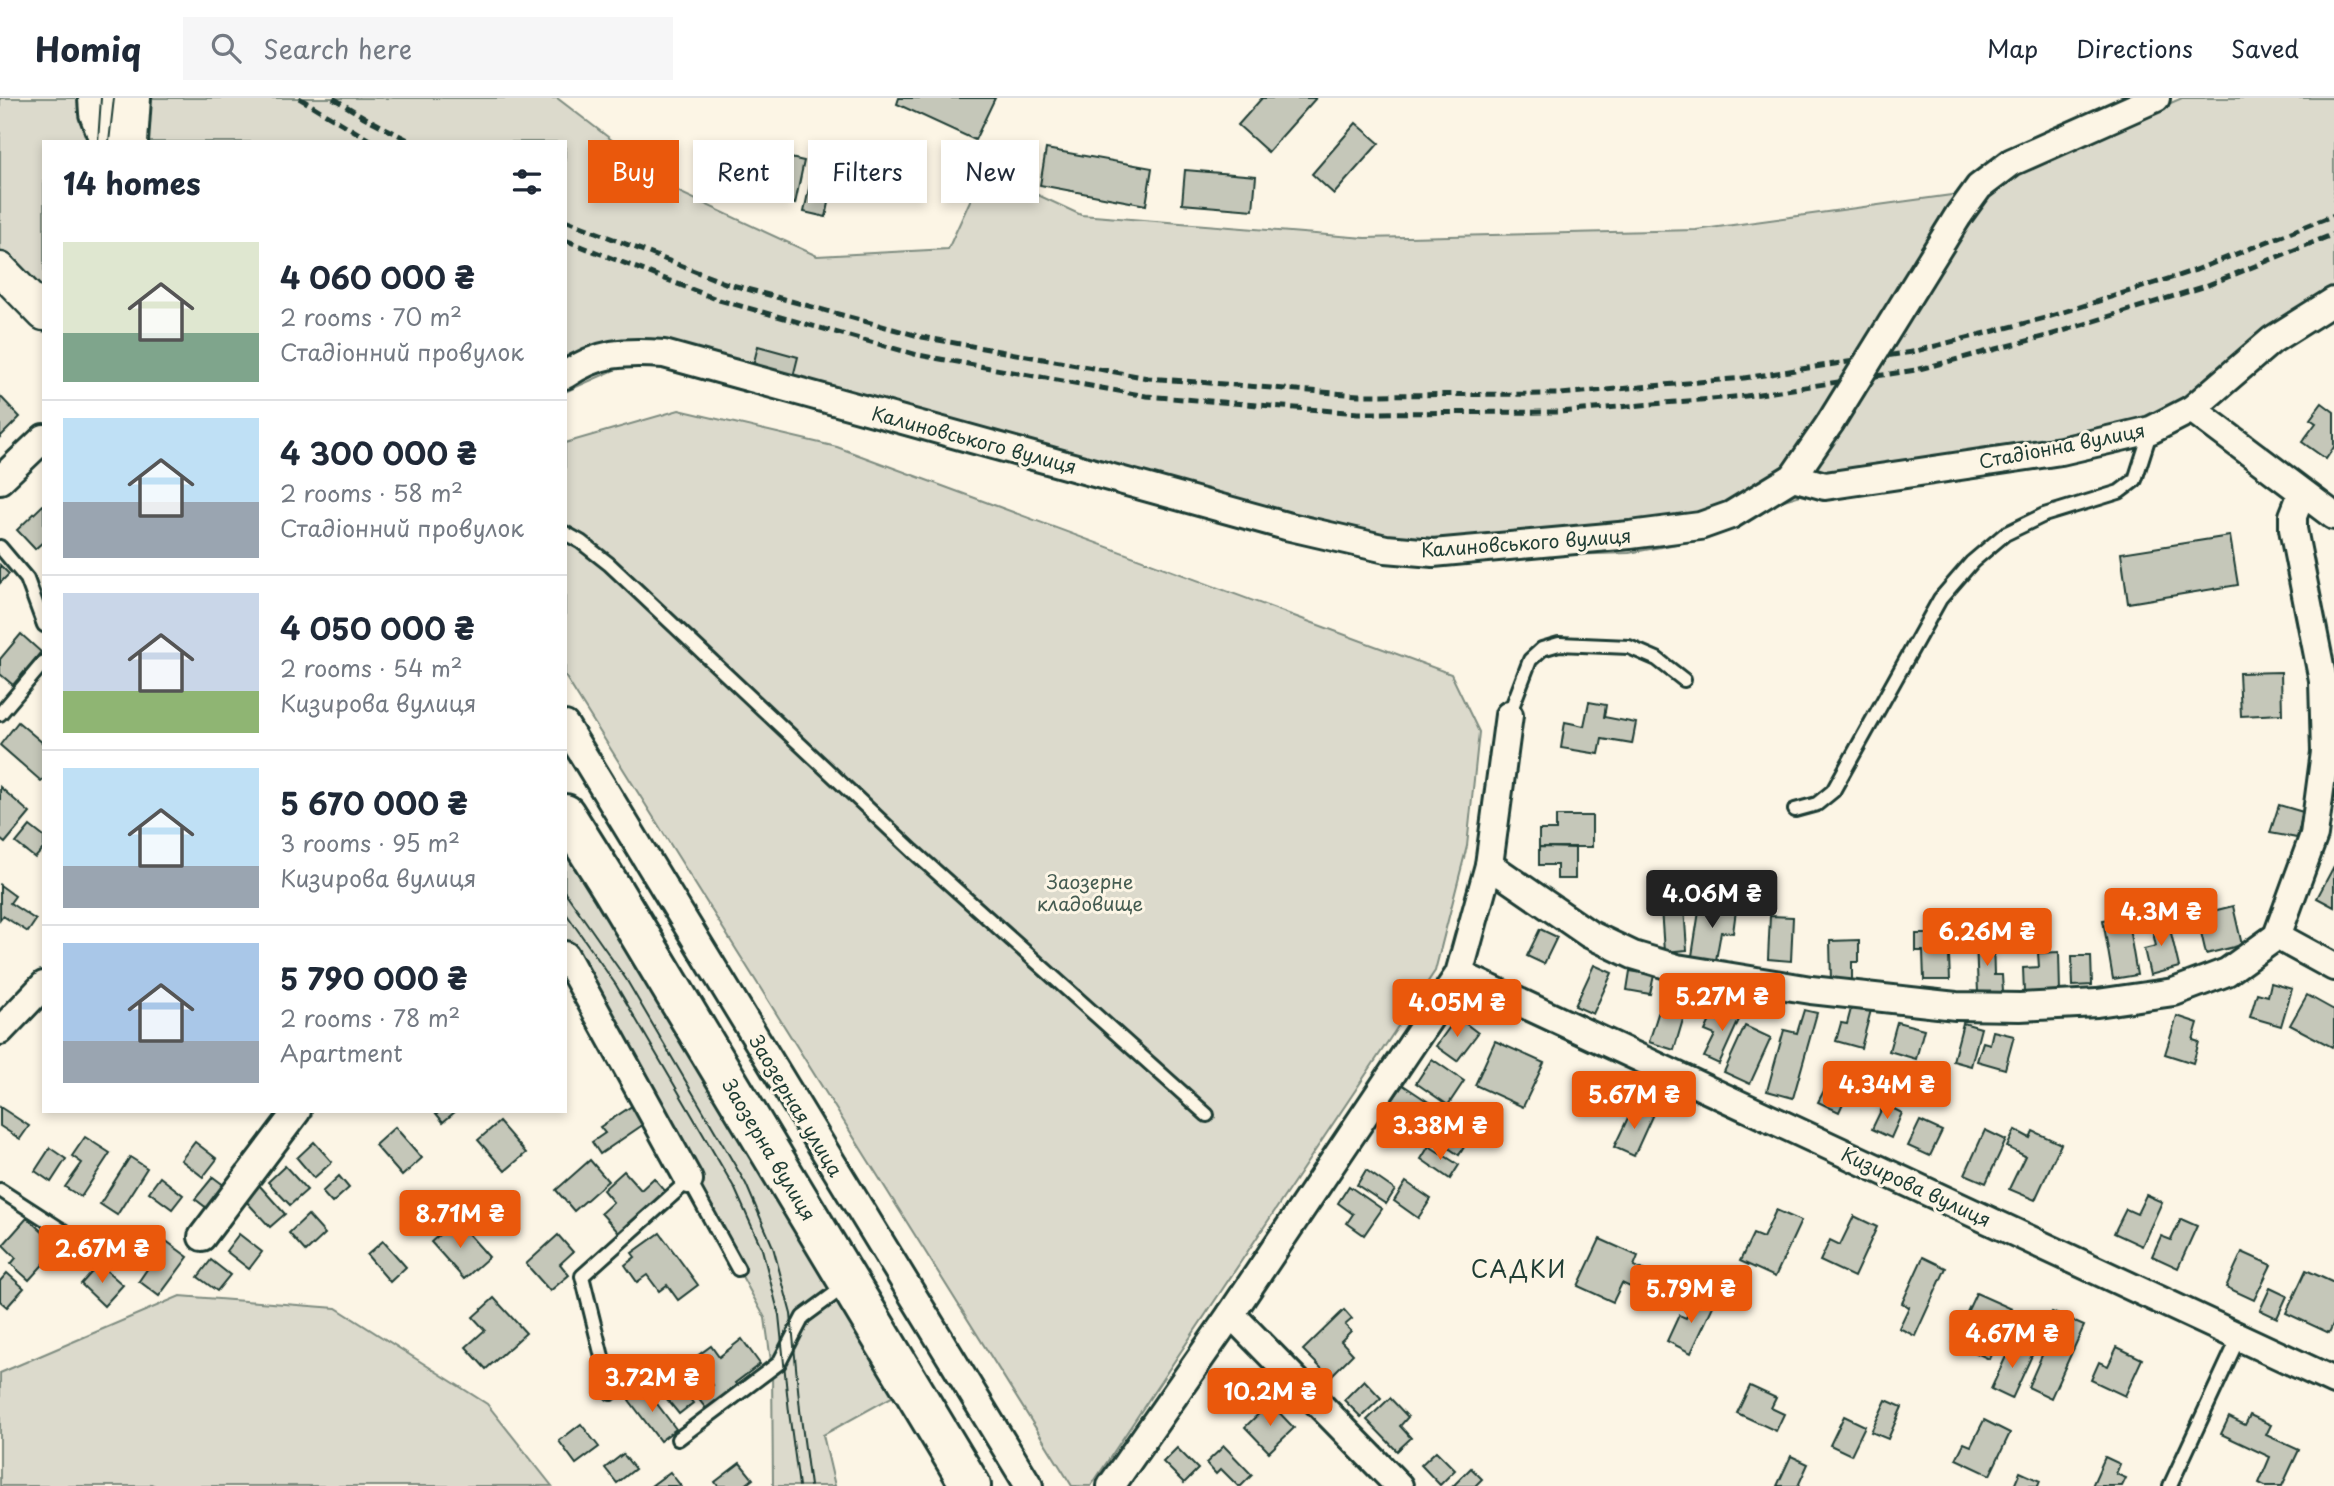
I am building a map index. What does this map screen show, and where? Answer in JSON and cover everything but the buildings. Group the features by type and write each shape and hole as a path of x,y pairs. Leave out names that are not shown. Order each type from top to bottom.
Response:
{"main road":[{"path":"98,98 99,113 109,140"},
{"path":"128,140 131,98"},
{"name":"Заозерна вулиця","path":"567,817 971,1486"}],"street":[{"name":"Калиновського вулиця","path":"567,374 582,364 626,351 664,354 1286,526 1386,549 1459,552 1700,526 1731,515 1793,477 1979,187 2012,162 2156,98"},
{"path":"0,269 42,312"},
{"name":"Стадіонна вулиця","path":"1793,477 1825,486 2061,451 2151,430 2192,409 2272,340 2334,301"},
{"path":"2192,409 2334,516"},
{"path":"0,480 42,440"},
{"path":"1489,865 1589,934 1633,955 1677,968 1811,990 1956,1006 2020,1007 2097,1003 2174,992 2227,972 2277,936 2314,835 2325,752 2323,681 2293,529 2294,516 2302,493"},
{"path":"1111,1486 1231,1314 1459,974 1489,865 1509,715"},
{"name":"Заозерная улица","path":"567,728 1029,1486"},
{"path":"2277,936 2334,967"},
{"path":"567,959 689,1180"},
{"name":"Кизирова вулиця","path":"1459,974 2334,1381"},
{"path":"0,1031 42,987"},
{"path":"202,1237 295,1113"},
{"path":"1231,1314 1399,1486"}],"lane":[{"path":"1795,810 1817,804 1833,792 1940,600 1972,562 2005,534 2044,515 2119,492 2135,480 2151,430"},
{"path":"567,535 581,542 609,564 913,851 1207,1115"},
{"path":"0,547 27,579 42,620"},
{"path":"1509,715 1530,660 1542,649 1559,644 1629,648 1657,659 1684,680"},
{"path":"0,714 42,664"},
{"path":"611,1393 582,1276 689,1180 738,1269"},
{"path":"0,1190 68,1234"},
{"path":"678,1439 779,1363 803,1317 848,1284"},
{"path":"2169,1486 2239,1337"}],"green space":[{"path":"0,98 96,98 109,140 42,140 42,312 0,269"},
{"path":"141,98 557,98 612,140 588,140 588,203 679,203 679,191 693,199 693,203 703,203 817,256 948,249 969,203 1039,203 1039,196 1081,215 1365,238 1696,230 1988,190 2017,171 2182,98 2334,98 2334,291 2156,425 1844,482 1761,507 1707,534 1682,543 1629,553 1432,559 691,357 630,363 567,391 567,140 139,140"},
{"name":"Заозерне кладовище","path":"679,410 837,447 1451,674 1479,732 1467,846 1435,971 1091,1486 1072,1486 567,679 567,442"},
{"path":"567,824 910,1387 823,1435 835,1486 773,1486 772,1368 765,1318 567,959"},
{"path":"180,1296 336,1308 487,1404 552,1486 0,1486 0,1373"}],"tram line":[{"path":"98,140 101,98"},
{"path":"109,140 114,98"},
{"path":"567,895 626,979 746,1184 773,1247 791,1314 810,1486"},
{"path":"567,915 616,985 735,1189 762,1249 779,1315 799,1486"}],"railway":[{"path":"299,98 370,140"},
{"path":"333,98 408,140"},
{"path":"567,221 725,283 922,337 1148,378 1359,395 1560,394 1744,378 1912,352 2045,318 2196,270 2334,215"},
{"path":"567,241 719,300 918,355 1146,396 1358,413 1560,412 1746,396 1916,370 2050,335 2203,287 2334,234"}],"district":[{"name":"САДКИ","path":"1519,1270"}]}
